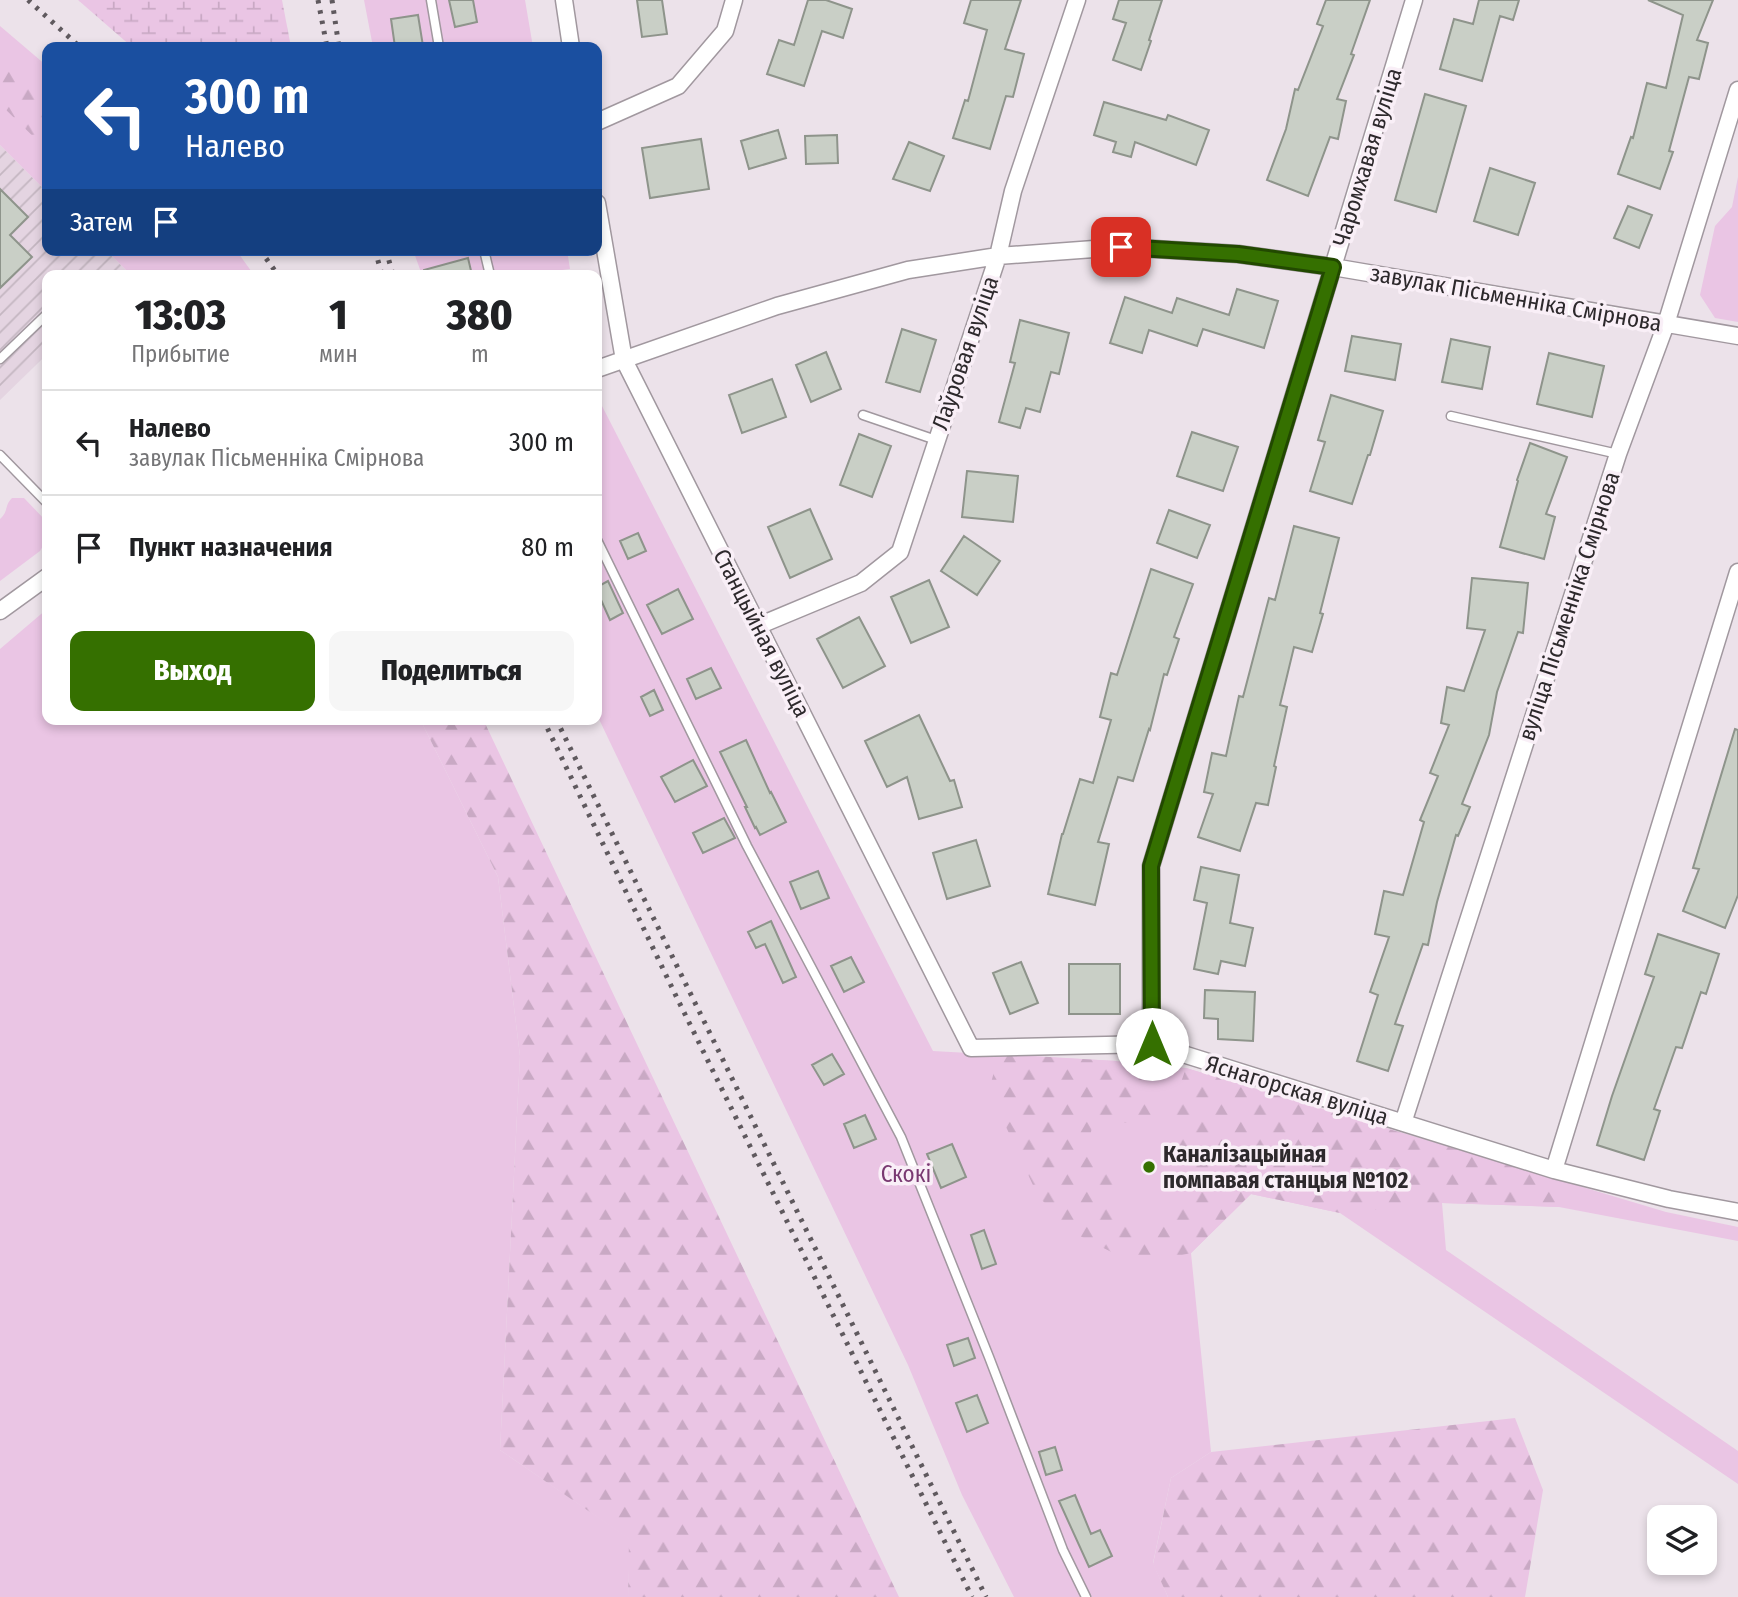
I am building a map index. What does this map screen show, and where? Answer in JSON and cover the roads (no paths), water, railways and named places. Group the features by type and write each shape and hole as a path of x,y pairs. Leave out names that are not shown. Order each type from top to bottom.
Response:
{"street":[{"path":"564,0 570,42"},
{"path":"602,120 678,86 725,31 734,0"},
{"name":"Лаўровая вуліца","path":"758,626 861,583 900,552 998,256 1013,191 1077,0"},
{"name":"Чаромхавая вуліца","path":"1152,1044 1151,866 1414,0"},
{"name":"вуліца Пісьменніка Смірнова","path":"1403,1123 1618,454 1666,324 1738,90"},
{"name":"Станцыйная вуліца","path":"602,232 624,360 971,1048"},
{"name":"завулак Пісьменніка Смірнова","path":"602,367 790,303 908,270 998,256 1121,247 1238,254 1333,267 1738,336"},
{"path":"1554,1170 1738,572"},
{"path":"0,611 42,581"},
{"name":"Яснагорская вуліца","path":"971,1048 1152,1044 1554,1170 1669,1199 1738,1212"}],"lane":[{"path":"431,0 438,42"},
{"path":"0,359 42,319"},
{"path":"863,415 936,440"},
{"path":"1451,415 1618,454"},
{"path":"0,455 42,498"},
{"path":"602,550 747,846 901,1136 1063,1550 1086,1597"}],"railway":[{"path":"28,0 74,42"},
{"path":"318,0 326,42"},
{"path":"332,0 338,42"},
{"path":"264,256 274,270"},
{"path":"377,256 381,270"},
{"path":"388,256 392,270"},
{"path":"546,725 972,1597"},
{"path":"559,725 986,1597"}],"place":[{"name":"Каналізацыйная помпавая станцыя №102","path":"1149,1167"}],"park label":[{"name":"Скокі","path":"906,1174"}]}
